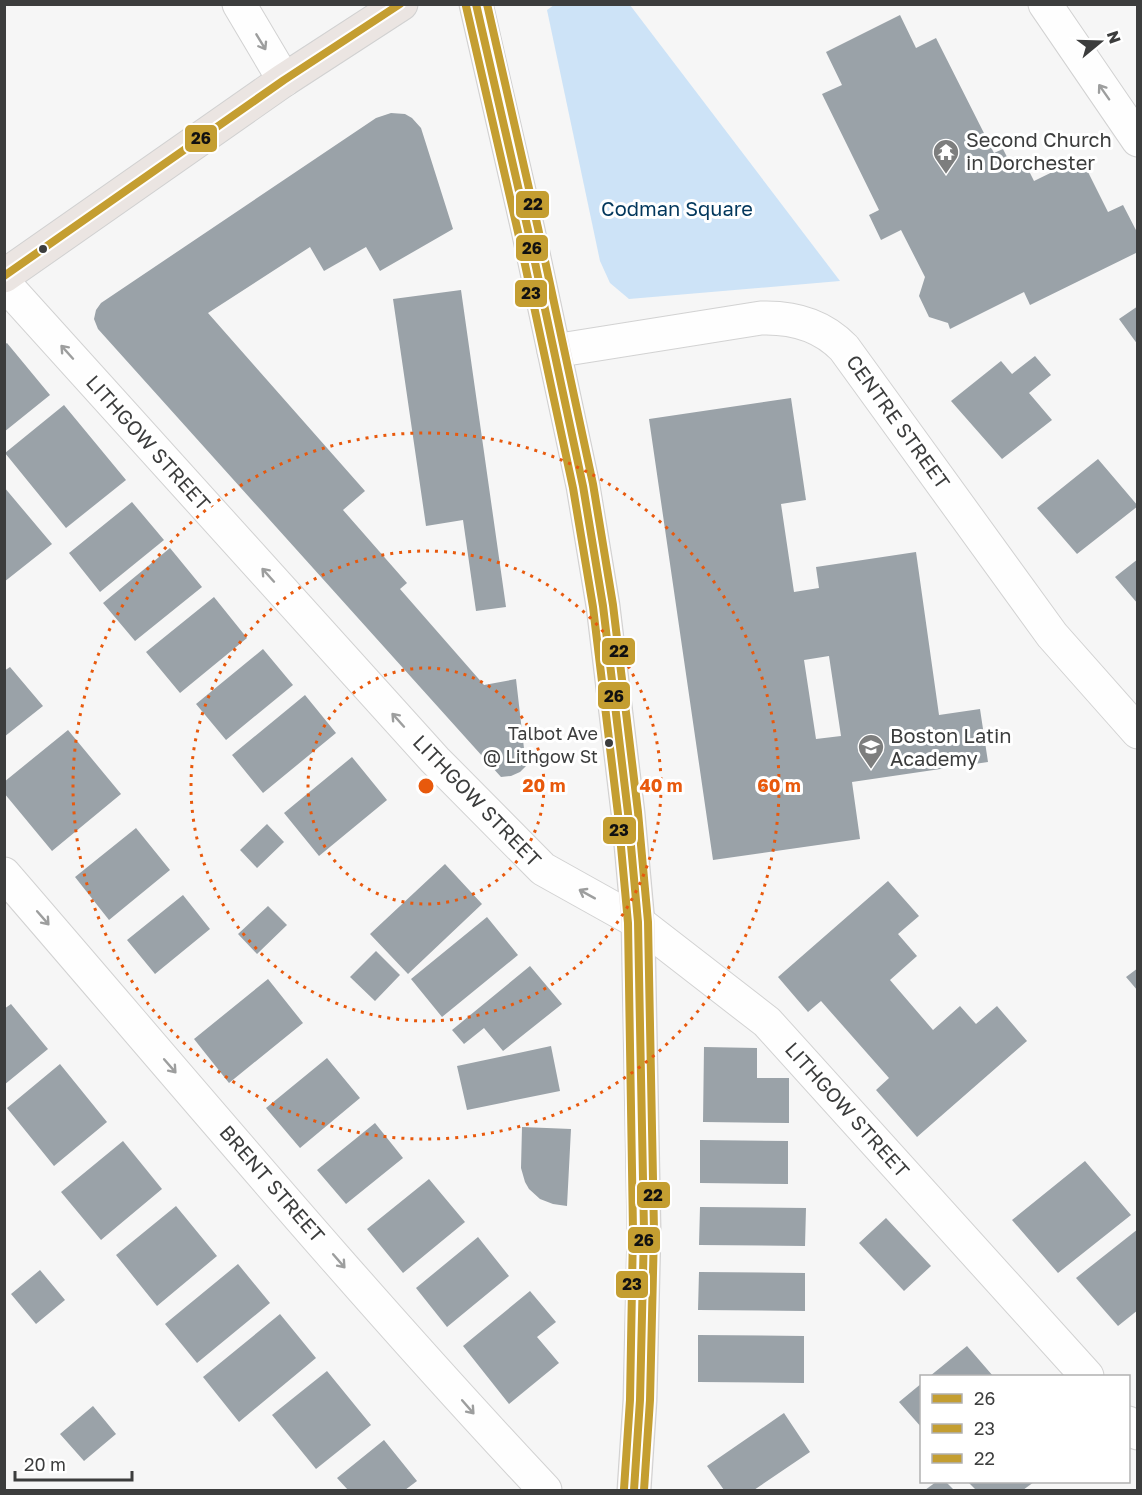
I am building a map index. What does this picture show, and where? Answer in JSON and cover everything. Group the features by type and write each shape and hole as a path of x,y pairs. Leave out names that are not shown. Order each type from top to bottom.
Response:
{"main road":[{"path":"4,276 284,80 401,4"},
{"path":"476,4 583,486 603,606 628,813 638,922 644,1231 640,1400 634,1491"}],"street":[{"path":"238,4 284,80"},
{"path":"1045,4 1137,140"},
{"name":"LITHGOW STREET","path":"4,284 435,760 543,869 638,922 767,1022 1085,1375"},
{"name":"CENTRE STREET","path":"554,351 761,318 796,321 825,332 844,348 1052,634 1137,732"},
{"name":"BRENT STREET","path":"4,874 277,1190 544,1491"}],"green space":[{"name":"Codman Square","path":"554,5 630,5 840,281 629,299 610,283 600,261 547,10"}],"building":[{"name":"Second Church in Dorchester","path":"900,15 916,48 936,38 994,153 1003,149 1013,169 1025,163 1034,181 1081,158 1108,212 1123,205 1138,234 1138,252 1030,305 1024,292 950,329 948,323 929,317 919,296 925,277 901,230 881,240 869,215 879,210 822,94 842,85 826,52"},
{"path":"391,113 405,114 421,128 453,229 380,271 366,247 324,271 310,247 208,313 365,491 343,510 407,583 400,589 484,685 516,679 526,766 511,776 501,777 98,329 94,319 101,303 376,118"},
{"path":"461,290 506,607 476,611 463,520 426,526 393,299"},
{"path":"1138,306 1138,345 1119,319"},
{"path":"7,343 50,395 4,432 4,345"},
{"path":"1035,356 1051,375 1029,393 1052,420 1002,459 951,401 1001,361 1012,374"},
{"path":"791,398 806,500 781,504 794,592 819,588 816,567 916,552 939,715 980,709 988,762 852,782 860,839 713,860 649,419","holes":["829,656 841,736 816,739 804,660"]},
{"path":"64,405 126,480 66,528 5,453"},
{"path":"1098,459 1138,506 1077,554 1037,508"},
{"path":"4,487 52,544 4,582"},
{"path":"132,502 164,540 100,592 69,553"},
{"path":"170,548 202,587 135,641 103,603"},
{"path":"1138,559 1138,604 1115,577"},
{"path":"214,597 247,638 180,693 146,652"},
{"path":"263,649 293,685 226,740 196,704"},
{"path":"10,667 43,706 4,737 4,671"},
{"path":"305,695 336,733 263,793 232,755"},
{"path":"68,730 121,794 52,851 4,793 4,782"},
{"path":"352,757 387,800 319,856 284,813"},
{"path":"267,824 284,842 257,868 240,850"},
{"path":"136,828 170,870 109,920 75,877"},
{"path":"445,864 482,904 408,974 370,934"},
{"path":"888,881 919,916 898,934 917,956 890,980 933,1030 960,1006 976,1024 997,1006 1027,1041 917,1137 876,1090 889,1078 821,1001 808,1012 778,977"},
{"path":"183,895 210,929 155,974 127,940"},
{"path":"268,906 287,925 257,954 238,934"},
{"path":"487,917 518,955 442,1017 411,979"},
{"path":"376,951 400,975 375,1001 350,977"},
{"path":"530,966 562,1004 503,1051 484,1028 464,1044 452,1030"},
{"path":"1138,968 1138,991 1126,977"},
{"path":"268,979 303,1023 229,1083 194,1039"},
{"path":"11,1004 48,1049 4,1085 4,1009"},
{"path":"551,1046 560,1091 467,1110 457,1066"},
{"path":"704,1047 757,1048 757,1078 789,1078 789,1123 703,1122"},
{"path":"327,1058 360,1098 300,1148 266,1108"},
{"path":"60,1064 107,1122 54,1166 7,1108"},
{"path":"375,1123 403,1158 346,1204 317,1170"},
{"path":"522,1127 571,1129 567,1206 540,1199 525,1182 521,1168"},
{"path":"700,1140 788,1141 788,1184 700,1183"},
{"path":"123,1141 162,1189 101,1240 61,1192"},
{"path":"1085,1161 1131,1215 1058,1273 1012,1220"},
{"path":"429,1179 465,1222 403,1273 367,1229"},
{"path":"176,1206 217,1256 157,1306 116,1255"},
{"path":"700,1207 806,1208 805,1246 699,1245"},
{"path":"886,1218 931,1266 904,1291 859,1243"},
{"path":"1138,1229 1138,1310 1118,1326 1076,1278"},
{"path":"478,1237 509,1276 447,1327 416,1288"},
{"path":"238,1264 270,1303 197,1363 165,1324"},
{"path":"40,1270 65,1300 36,1324 11,1294"},
{"path":"699,1272 805,1273 805,1311 698,1310"},
{"path":"530,1291 556,1322 537,1337 559,1363 509,1404 463,1346"},
{"path":"280,1314 316,1358 239,1422 203,1377"},
{"path":"698,1335 804,1336 804,1383 698,1382"},
{"path":"967,1346 992,1375 931,1375"},
{"path":"327,1371 371,1425 316,1469 272,1415"},
{"path":"920,1385 920,1426 899,1402"},
{"path":"93,1406 116,1434 84,1461 60,1434"},
{"path":"784,1413 810,1452 754,1490 724,1490 707,1466"},
{"path":"384,1440 417,1481 405,1490 348,1490 337,1478"},
{"path":"935,1483 947,1483 954,1490 925,1490"},
{"path":"969,1483 1033,1483 1023,1490 976,1490"}],"transit line":[{"name":"26","path":"4,276 284,80 400,4"},
{"name":"26","path":"476,4 583,486 603,606 628,813 638,922 644,1231 640,1400 634,1490"},
{"name":"22","path":"487,4 593,484 613,605 638,812 648,922 654,1231 650,1400 644,1490"},
{"name":"23","path":"466,6 573,488 593,607 618,814 628,923 633,1231 630,1400 624,1489"}],"place":[{"name":"Second Church in Dorchester","path":"946,175"},
{"name":"Talbot Ave @ Lithgow St","path":"609,743"},
{"name":"Boston Latin Academy","path":"871,770"}]}
